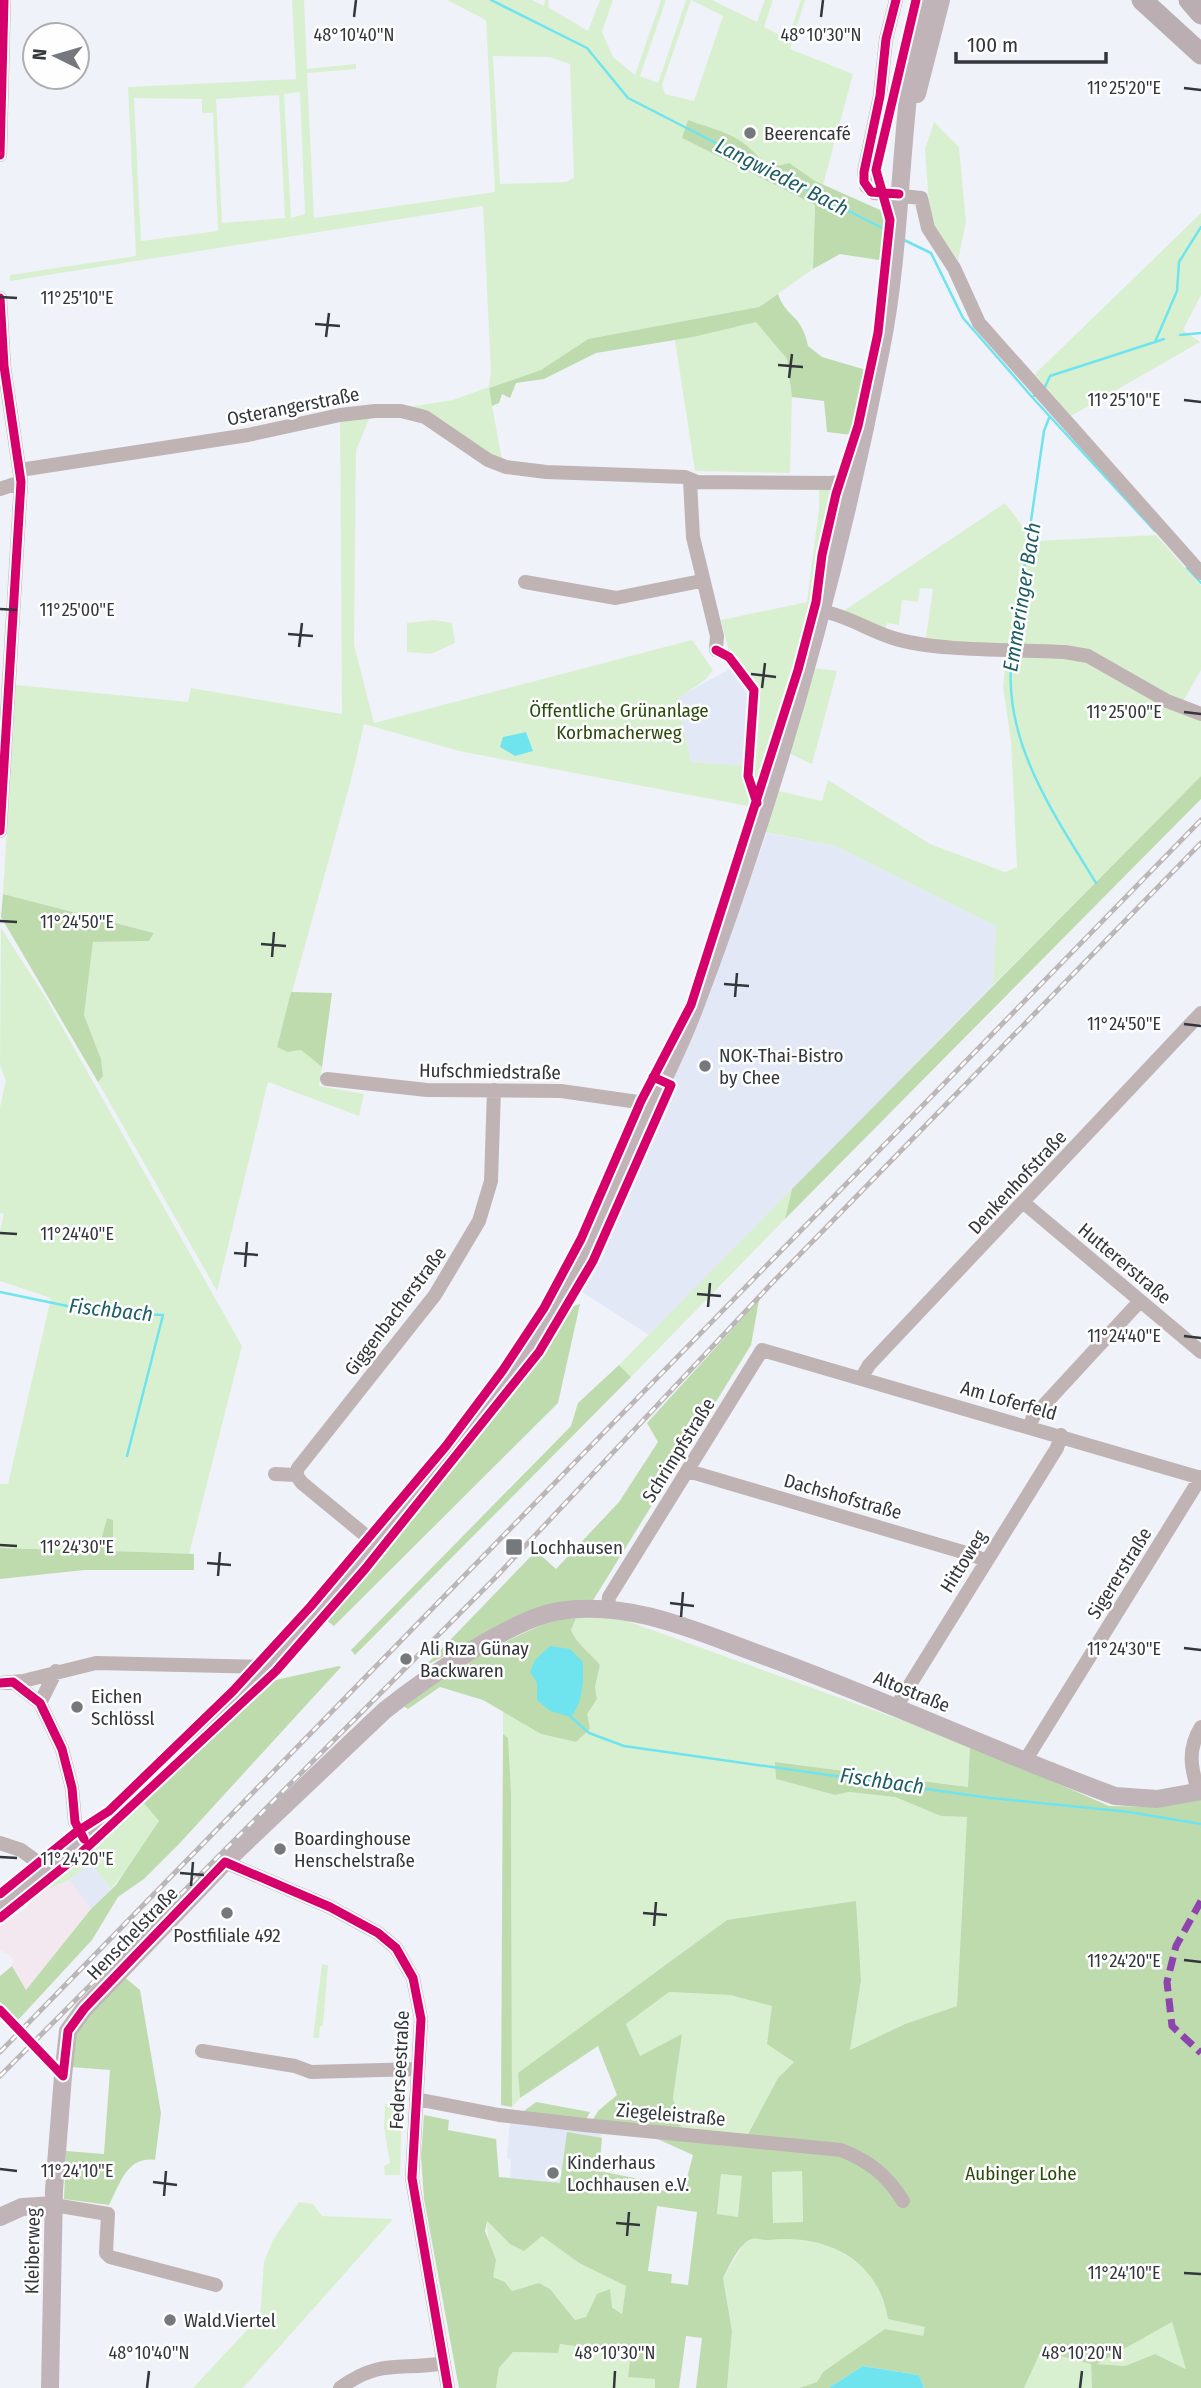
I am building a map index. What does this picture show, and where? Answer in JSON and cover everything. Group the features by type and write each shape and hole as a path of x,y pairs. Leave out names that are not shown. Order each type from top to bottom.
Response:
{"highway":[{"path":"1142,0 1201,54"},
{"path":"1163,0 1201,41"},
{"path":"1189,0 1201,14"}],"main road":[{"path":"0,1904 85,1839 154,1779 240,1696 319,1613 453,1453 512,1376 553,1313 589,1245 695,1008 789,726 822,611 881,351 891,295 911,67 923,0"},
{"path":"900,187 915,103 941,0"},
{"name":"Altostraße","path":"608,1609 667,1620 896,1707 1115,1796 1157,1799 1200,1791"},
{"name":"Henschelstraße","path":"68,2031 84,2009 225,1862 325,1765 413,1687 496,1638 555,1611 608,1609"},
{"name":"Kleiberweg","path":"50,2388 54,2206 68,2031"},
{"path":"0,2217 22,2207 54,2206"}],"street":[{"path":"0,155 4,0"},
{"path":"897,0 886,38 880,96 865,166 864,182 868,190 900,187 921,198 928,228 954,268 979,323 1201,573"},
{"path":"0,298 4,366 20,476 0,831"},
{"name":"Osterangerstraße","path":"0,489 20,476 248,435 340,415 375,411 401,411 425,417 442,425 488,460 506,467 546,472 685,477 690,481 831,483 852,480"},
{"path":"690,481 693,537 701,581 717,636 716,650"},
{"path":"525,582 616,598 701,581"},
{"path":"822,611 856,620 892,638 925,644 1013,648 1088,656 1167,701 1201,714"},
{"name":"Denkenhofstraße","path":"862,1377 869,1365 1201,1013"},
{"name":"Hufschmiedstraße","path":"327,1079 383,1087 561,1091 652,1104"},
{"name":"Giggenbacherstraße","path":"296,1475 435,1295 479,1221 491,1181 494,1090"},
{"name":"Huttererstraße","path":"1024,1203 1201,1352"},
{"path":"1030,1426 1033,1418 1140,1301"},
{"name":"Schrimpfstraße","path":"608,1609 609,1597 762,1350 805,1361"},
{"name":"Am Loferfeld","path":"805,1361 1201,1478"},
{"name":"Hittoweg","path":"896,1707 1057,1448 1061,1435"},
{"name":"Dachshofstraße","path":"688,1471 974,1555 986,1561"},
{"path":"275,1474 296,1475 302,1483 376,1544"},
{"name":"Sigererstraße","path":"1025,1761 1201,1478"},
{"path":"7,1682 96,1663 267,1667"},
{"path":"229,1667 238,1674 240,1696"},
{"path":"40,1703 56,1671"},
{"path":"7,1682 40,1703 62,1749 72,1788 75,1822 85,1839"},
{"path":"1200,1791 1190,1763 1192,1742 1201,1727"},
{"path":"0,1843 20,1850 47,1869"},
{"name":"Federseestraße","path":"225,1862 330,1907 378,1933 396,1948 412,1978 420,2001 412,2162 414,2198 448,2388"},
{"path":"202,2051 295,2066 311,2072 418,2068"},
{"name":"Ziegeleistraße","path":"416,2099 499,2115 841,2150 878,2168 892,2183 903,2201"},
{"path":"54,2206 108,2214 106,2253 110,2257 216,2285"},
{"path":"340,2388 375,2369 402,2364 444,2363"}],"shaded area":[{"path":"733,667 751,691 746,767 691,762 677,698"},
{"path":"767,833 836,846 996,926 993,985 649,1335 579,1290 699,1022"},
{"path":"91,1862 111,1889 91,1909 69,1880"},
{"path":"69,1880 91,1909 26,1990 12,1966 13,1958 0,1950 0,1926 28,1907 30,1897 43,1888 46,1890"},
{"name":"Kinderhaus Lochhausen e.V.","path":"510,2120 601,2133 592,2210 534,2210 510,2178 511,2160 507,2157"}],"green space":[{"name":"Öffentliche Grünanlage Korbmacherweg","path":"292,0 304,0 307,69 356,64 356,69 307,73 314,218 495,192 486,20 447,0 532,0 544,6 545,0 549,0 548,7 588,31 600,0 613,0 602,32 613,57 635,75 661,0 666,0 640,76 658,83 686,0 691,0 712,0 757,22 765,0 773,0 764,27 788,39 801,0 805,0 790,49 853,74 823,185 757,159 740,140 682,138 815,205 813,269 759,307 588,339 541,370 489,388 504,472 424,420 371,414 356,451 354,645 374,723 692,640 713,670 705,680 677,699 691,762 746,766 751,691 733,667 721,620 807,602 819,508 819,484 841,485 806,634 753,807 459,751 364,724 277,1046 288,1052 301,1050 322,1067 319,1086 364,1094 359,1116 268,1082 217,1291 98,1082 103,1076 101,1059 84,1015 93,942 149,941 154,933 3,894 16,685 188,702 191,688 342,714 340,418 453,400 489,387 491,372 483,206 10,281 10,275 136,256 128,87 296,79","holes":["691,0 723,16 694,101 665,94 662,85","493,56 549,57 570,64 574,178 566,182 500,184","300,92 305,214 291,218 284,94","279,95 285,218 222,223 216,99","134,98 202,99 202,113 213,113 218,231 141,241"]},
{"path":"688,120 733,137 767,163 789,163 815,181 887,213 885,261 840,254 813,269 815,205 682,138"},
{"path":"934,122 959,147 966,222 958,260 930,219 925,149"},
{"path":"1201,213 1201,295 1183,330 1200,342 1071,416 1035,374"},
{"path":"778,294 785,308 802,328 808,346 822,357 866,370 852,435 827,432 824,401 792,397 787,359 756,322 693,337 596,353 544,379 516,383 510,398 502,394 499,403 492,406 489,388 541,370 588,339 759,307"},
{"path":"756,321 787,359 792,397 790,473 695,471 675,340"},
{"path":"1005,503 1034,541 1156,535 1201,586 1201,670 1182,703 1104,660 925,643 933,589 920,588 918,602 902,600 899,625 887,623 884,633 842,612"},
{"path":"434,620 452,623 455,643 431,654 407,652 407,623"},
{"path":"1007,650 1075,655 1201,717 1201,776 993,985 996,926 836,846 760,831 774,790 822,801 828,780 930,844 1005,872 1017,867 1011,742 1003,686"},
{"path":"814,668 837,671 812,764 786,752"},
{"path":"1201,776 1201,799 785,1219 792,1189"},
{"path":"3,894 154,933 149,941 93,942 84,1015 101,1059 103,1076 98,1082 1,917"},
{"path":"1,928 47,1000 242,1346 189,1554 113,1551 113,1520 107,1518 98,1551 0,1548 0,1484 8,1484 51,1298 0,1281 0,1230 4,1214 0,1213 0,1107 6,1081 0,1065"},
{"path":"291,992 332,993 322,1067 301,1050 288,1052 277,1047"},
{"path":"792,1189 785,1219 631,1377 619,1365"},
{"path":"759,1300 751,1345 592,1602 506,1624 425,1666 536,1551 556,1569 619,1502 658,1442 647,1423"},
{"path":"580,1304 558,1403 334,1626 326,1620 326,1616 541,1354 570,1307"},
{"path":"619,1365 631,1377 355,1655 351,1650 571,1426 578,1403"},
{"path":"107,1518 113,1520 113,1551 194,1554 194,1570 84,1570 0,1579 0,1548 98,1551"},
{"path":"616,1617 970,1745 968,1787 776,1762 776,1779 835,1795 849,1792 895,1797 941,1816 967,1817 957,2006 905,2024 850,2050 861,1981 727,1920 519,2073 520,2098 512,2107 511,1793 503,1734 503,1711 541,1734 576,1742 590,1729 586,1714 597,1699 595,1687 600,1665 571,1630 576,1618"},
{"path":"576,1618 571,1630 600,1665 595,1687 597,1699 587,1714 590,1729 576,1742 541,1734 483,1700 440,1687 408,1709 400,1704 490,1649 554,1619"},
{"path":"341,1667 179,1844 144,1879 118,1897 92,1940 18,2020 0,2002 0,1976 12,1966 26,1990 91,1909 116,1885 159,1821 142,1801 271,1681"},
{"path":"503,1734 508,1738 511,1793 512,2107 501,2105"},
{"name":"Aubinger Lohe","path":"970,1745 1109,1806 1158,1807 1201,1795 1201,2388 1092,2388 1091,2364 1041,2351 1024,2388 924,2388 919,2375 863,2366 828,2388 799,2388 817,2382 823,2372 885,2329 923,2336 925,2327 888,2319 883,2298 873,2280 846,2254 810,2241 752,2239 739,2250 723,2278 732,2331 727,2388 696,2388 702,2338 686,2336 679,2388 655,2388 655,2379 628,2377 631,2354 560,2344 558,2353 513,2352 499,2368 496,2388 459,2388 424,2199 421,2157 424,2115 449,2120 448,2130 496,2139 499,2177 560,2183 567,2132 602,2138 599,2171 655,2182 659,2190 683,2193 693,2155 653,2137 590,2124 598,2111 617,2095 598,2046 520,2098 518,2073 727,1920 856,1901 861,1981 850,2050 905,2024 957,2006 967,1817 941,1816 895,1797 849,1792 835,1795 776,1779 775,1762 968,1787","holes":["669,1992 730,1995 772,2006 767,2044 794,2062 778,2078 747,2136 682,2131 673,2098 682,2034 640,2056 626,2024","802,2171 803,2222 773,2223 772,2172","721,2174 742,2176 738,2217 717,2214","657,2206 697,2212 688,2285 671,2283 672,2274 648,2271","487,2221 510,2244 524,2251 542,2236 579,2263 626,2286 622,2314 612,2307 610,2289 597,2294 586,2317 575,2320 550,2289 539,2283 512,2291 505,2282 493,2277 496,2260 485,2231","1172,2322 1186,2369 1155,2354 1125,2366 1097,2364"]},
{"path":"142,1801 159,1821 132,1863 111,1889 91,1863 69,1880 46,1890 43,1888"},
{"path":"322,1964 328,1965 323,2026 320,2026 319,2038 313,2038"},
{"path":"123,1976 140,1990 161,2113 155,2160 138,2162 131,2167 121,2180 109,2205 64,2199 66,2151 104,2154 110,2070 71,2067 74,2033"},
{"path":"669,1992 730,1995 772,2006 794,2062 778,2078 747,2136 682,2131 673,2098 681,2035 640,2056 626,2024"},
{"path":"536,2102 590,2112 584,2123 520,2114"},
{"path":"385,2104 402,2105 400,2175 385,2175 384,2166 390,2163 384,2127"},
{"path":"772,2171 802,2171 803,2223 773,2223"},
{"path":"721,2174 742,2176 739,2217 717,2215"},
{"path":"299,2202 313,2204 322,2216 393,2219 243,2388 193,2388 260,2316 264,2262 273,2240"},
{"path":"486,2220 510,2244 542,2236 579,2263 626,2286 622,2314 597,2294 586,2317 575,2320 550,2289 539,2283 512,2291 505,2282 493,2277"},
{"path":"782,2237 825,2242 864,2267 885,2295 888,2319 926,2326 923,2336 823,2372 817,2382 799,2388 727,2388 732,2331 723,2278 743,2245 752,2239"},
{"path":"1172,2322 1187,2369 1155,2354 1125,2366 1095,2364"},
{"path":"560,2344 632,2354 656,2379 655,2388 496,2388 499,2368 513,2352 558,2353"},
{"path":"1041,2351 1091,2364 1092,2388 1024,2388"}],"water":[{"path":"526,732 533,751 515,756 500,747 503,737"},
{"path":"550,1646 570,1649 583,1662 581,1697 571,1717 550,1711 537,1700 537,1683 530,1672 535,1660"},
{"path":"863,2366 919,2375 924,2388 828,2388"}],"waterway":[{"name":"Langwieder Bach","path":"491,0 587,48 628,98 890,232"},
{"name":"Langwieder Bach","path":"1044,389 1050,376 1155,342 1177,291 1179,262 1201,227"},
{"name":"Langwieder Bach","path":"902,239 931,253 963,318 1032,397 1036,395"},
{"path":"1180,335 1201,333"},
{"name":"Langwieder Bach","path":"1155,342 1164,339"},
{"name":"Langwieder Bach","path":"1032,397 1155,531"},
{"name":"Emmeringer Bach","path":"1013,645 1044,431 1049,418"},
{"name":"Langwieder Bach","path":"1187,568 1201,583"},
{"name":"Emmeringer Bach","path":"1012,655 1011,686 1015,717 1023,746 1048,803 1096,883"},
{"name":"Fischbach","path":"0,1292 96,1312 163,1315 127,1456"},
{"name":"Fischbach","path":"571,1717 589,1733 624,1746 990,1798 1129,1812 1201,1824"}],"railway":[{"path":"0,2052 1201,820"},
{"path":"0,2076 496,1577 773,1282 1201,843"}],"marked path":[{"path":"1201,1901 1176,1946 1167,1982 1172,2026 1201,2053"}],"cycle path":[{"path":"0,155 4,0"},
{"path":"896,0 886,39 880,96 864,182 871,192 899,194"},
{"path":"0,1894 75,1833 109,1811 233,1691 311,1606 446,1446 503,1370 544,1308 581,1239 641,1101 691,1005 798,670 816,602 822,555 836,494 858,426 878,333 890,220 876,170 916,0"},
{"path":"0,298 4,366 21,482 0,831"},
{"path":"716,650 729,657 754,690 748,776 757,803"},
{"path":"0,1918 81,1853 276,1671 365,1569 539,1352 593,1261 671,1085 653,1077"},
{"path":"0,1683 13,1682 40,1703 62,1749 72,1788 75,1822 84,1839"},
{"path":"0,2010 63,2076 68,2031 84,2009 225,1862 330,1907 378,1933 396,1948 413,1978 421,2019 412,2178 448,2388"}],"place":[{"name":"Beerencafé","path":"750,133"},
{"name":"NOK-Thai-Bistro by Chee","path":"705,1066"},
{"name":"Lochhausen","path":"514,1547"},
{"name":"Ali Rıza Günay Backwaren","path":"406,1659"},
{"name":"Eichen Schlössl","path":"77,1707"},
{"name":"Boardinghouse Henschelstraße","path":"280,1849"},
{"name":"Postfiliale 492","path":"227,1913"},
{"name":"Kinderhaus Lochhausen e.V.","path":"553,2173"},
{"name":"Wald.Viertel","path":"170,2320"}]}
